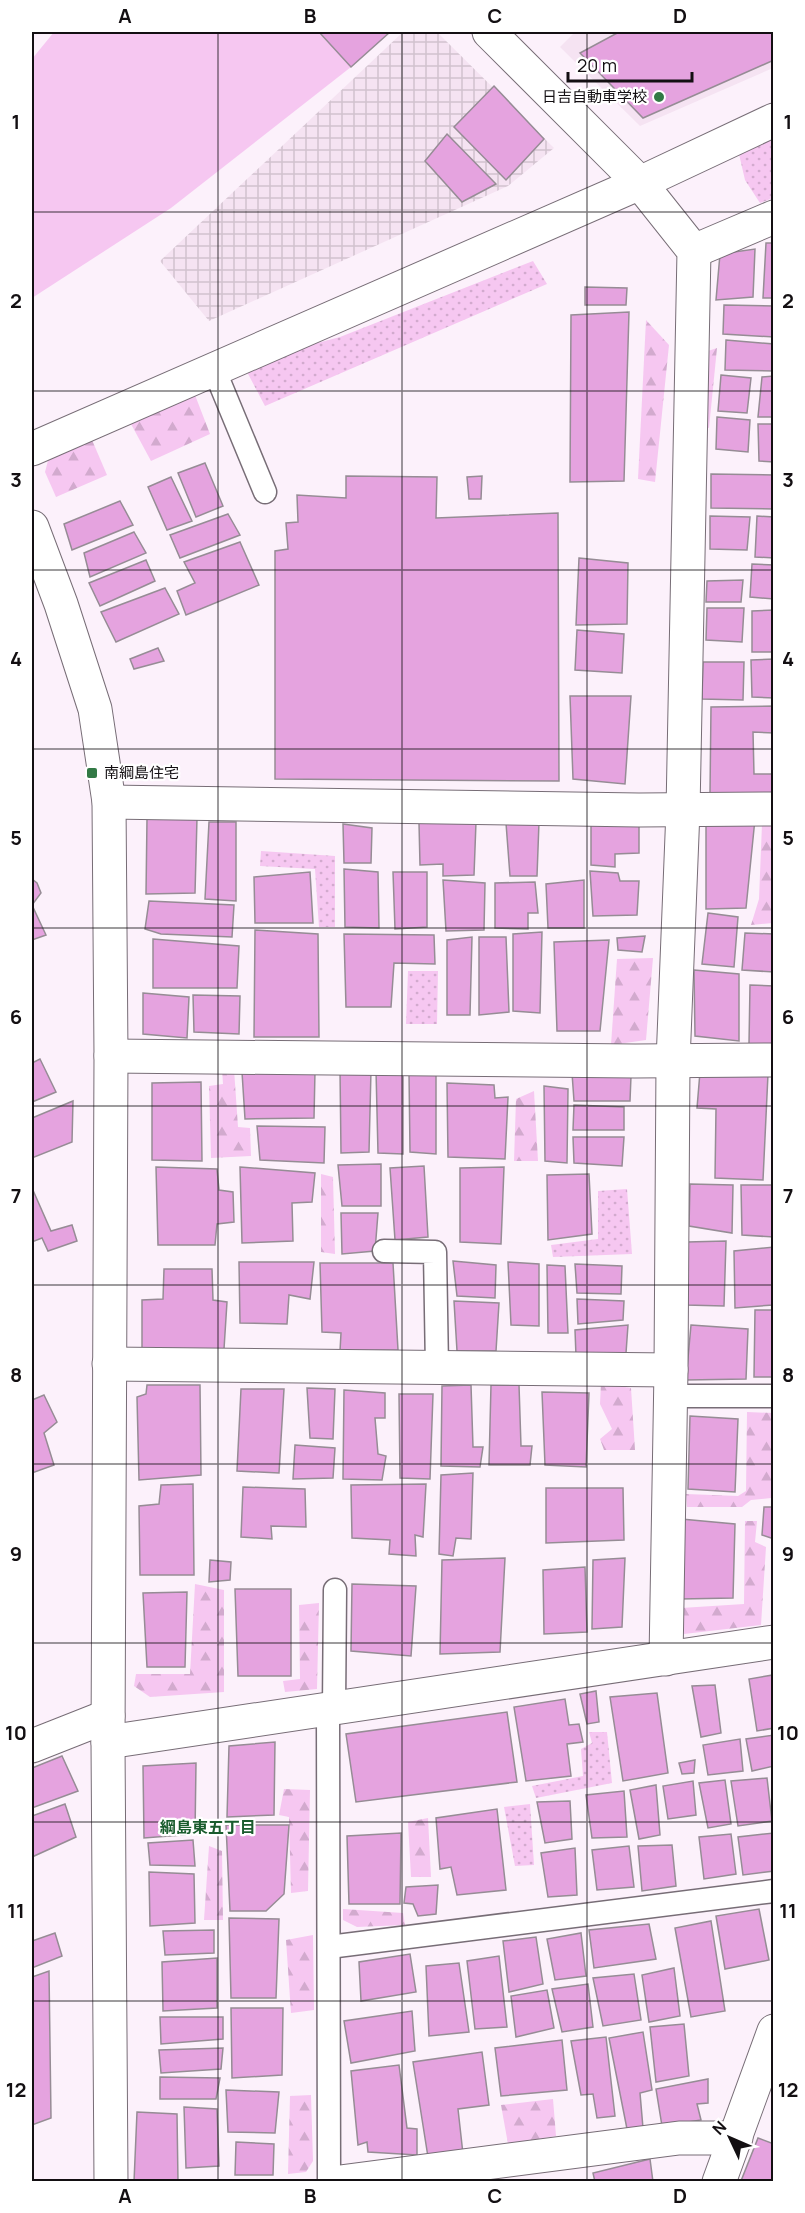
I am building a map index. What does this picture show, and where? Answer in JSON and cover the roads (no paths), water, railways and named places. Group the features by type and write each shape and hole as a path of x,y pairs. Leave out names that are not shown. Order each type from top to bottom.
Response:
{"street":[{"path":"489,32 640,183 694,251 682,810 673,1062 666,1659"},
{"path":"32,449 640,183 774,120"},
{"path":"694,251 774,217"},
{"path":"32,527 94,709 109,802 111,1056 108,1729 111,2181"},
{"path":"109,802 682,810 774,809"},
{"path":"111,1056 673,1062 774,1060"},
{"path":"109,1364 437,1368 671,1383"},
{"path":"32,1746 108,1729 331,1709 774,1642"},
{"path":"719,2181 736,2138 761,2101 774,2031"},
{"path":"340,2181 679,2139 736,2138"}],"lane":[{"path":"214,369 265,492"},
{"path":"384,1251 435,1252 437,1368"},
{"path":"671,1383 774,1396"},
{"path":"329,2181 331,1709 335,1590"},
{"path":"329,1947 774,1891"}],"place":[{"name":"日吉自動車学校","path":"659,97"},
{"name":"南綱島住宅","path":"92,773"}],"district":[{"name":"綱島東五丁目","path":"208,1827"}]}
